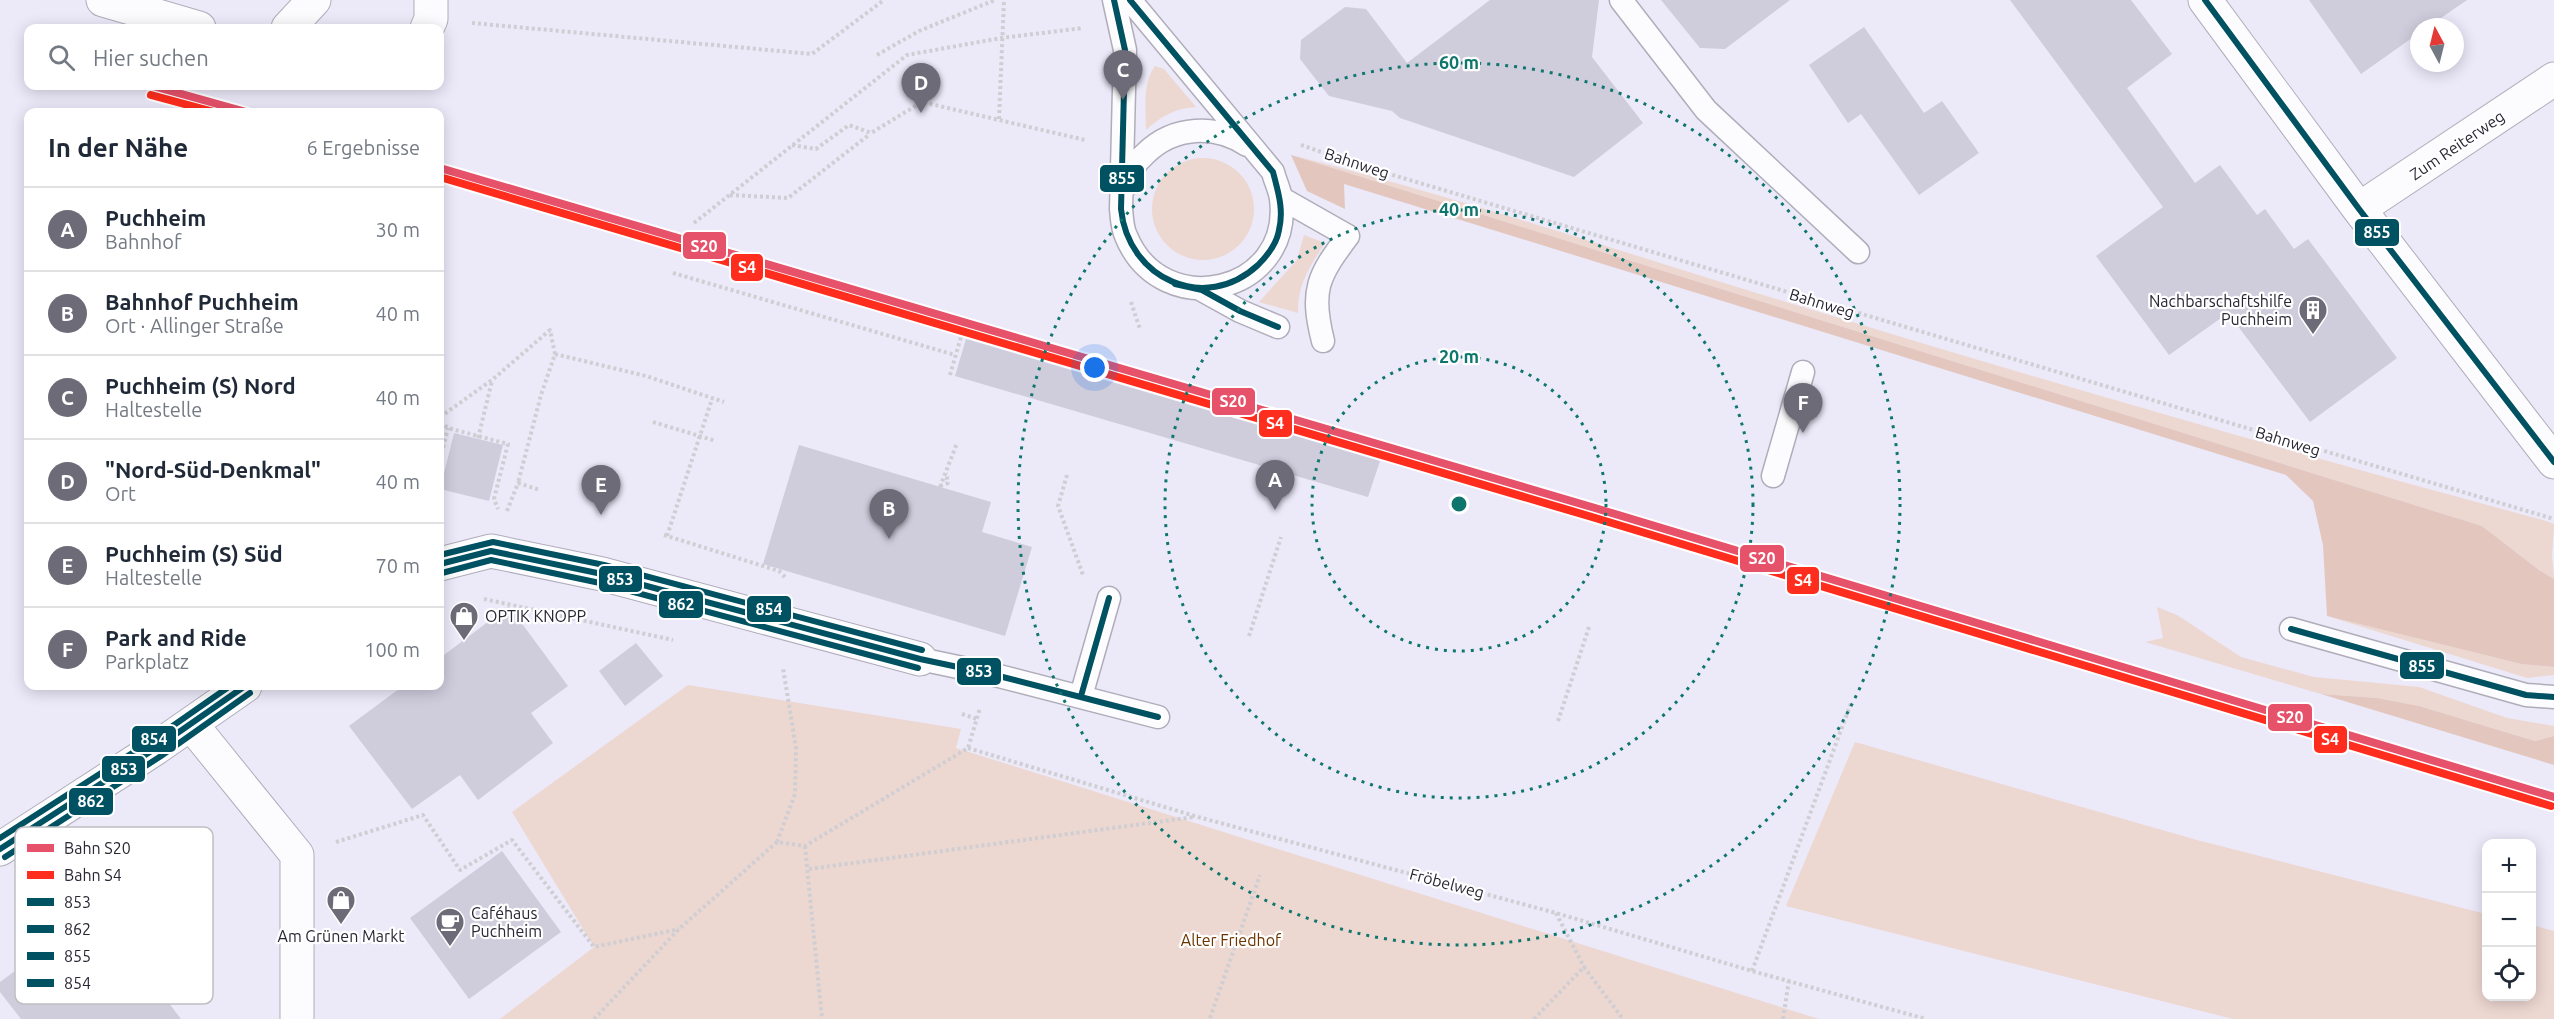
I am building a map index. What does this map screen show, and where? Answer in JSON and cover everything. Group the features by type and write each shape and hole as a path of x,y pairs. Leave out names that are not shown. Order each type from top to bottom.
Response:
{"street":[{"path":"103,0 185,24"},
{"path":"292,24 314,0"},
{"path":"2205,0 2359,209 2554,462"},
{"name":"Zum Reiterweg","path":"2359,209 2554,79"},
{"path":"444,563 491,551 602,574 920,659"},
{"path":"34,827 239,690"},
{"path":"191,724 297,855 305,1012"},
{"path":"0,849 15,839"}],"lane":[{"path":"1114,0 1125,50 1121,209 1125,234 1136,257 1154,275 1182,287 1202,290 1227,286 1251,273 1270,252 1280,227 1281,198 1273,172 1130,0"},
{"path":"1621,0 1706,110 1858,252"},
{"path":"1121,209 1125,184 1137,162 1155,144 1178,133 1205,129 1233,135 1256,150"},
{"path":"1281,198 1348,236 1324,267 1316,292 1317,319 1323,341"},
{"path":"1202,290 1240,311 1278,327"},
{"path":"1773,476 1803,372"},
{"path":"1081,696 1109,598"},
{"path":"2291,629 2526,696 2554,697"},
{"path":"920,659 1081,696 1158,717"}],"path":[{"path":"430,16 812,54 884,0"},
{"path":"877,55 919,31 995,0"},
{"path":"999,119 1004,0"},
{"path":"694,223 907,55 1001,38 1092,27"},
{"path":"730,195 788,198 871,134 922,102 1090,141"},
{"path":"792,145 816,149 849,125 871,134"},
{"name":"Bahnweg","path":"1293,142 1370,168 2554,519"},
{"path":"673,273 955,355"},
{"path":"1130,299 1140,329"},
{"path":"444,414 492,380 550,330 555,354 541,395 518,483"},
{"path":"950,375 961,338"},
{"path":"555,354 646,376 724,402"},
{"path":"478,438 492,380"},
{"path":"664,535 667,536 712,399"},
{"path":"653,422 716,441"},
{"path":"444,425 478,438 508,444 494,499"},
{"path":"444,444 448,428"},
{"path":"946,473 957,442"},
{"path":"1067,475 1058,506 1086,583"},
{"path":"1250,636 1281,537"},
{"path":"491,551 476,597 680,642"},
{"path":"1558,721 1589,627"},
{"path":"594,1019 679,929 777,842 795,794 796,748 782,664"},
{"path":"1752,971 1851,704"},
{"path":"962,714 977,718"},
{"name":"Fröbelweg","path":"805,846 968,748 1198,817 1556,913 1926,1019"},
{"path":"297,855 423,814 460,870 512,840 594,947 679,929"},
{"path":"809,869 1198,817"},
{"path":"777,842 805,846 822,1019"},
{"path":"1212,1019 1260,875"},
{"path":"1556,913 1584,967 1623,1019"},
{"path":"1534,1019 1584,967"},
{"path":"1784,1019 1789,980"}],"green space":[{"path":"1155,66 1164,69 1196,107 1169,114 1146,130 1146,89"},
{"path":"1291,155 1490,210 2089,393 2543,520 2554,524 2552,556 2554,579 2482,526"},
{"path":"1203,158 1232,166 1246,180 1254,209 1246,238 1232,252 1203,260 1174,252 1160,238 1152,209 1160,180 1174,166"},
{"path":"1304,235 1325,243 1302,285 1298,313 1259,302 1297,260"},
{"path":"2157,607 2177,615 2241,657 2314,677 2419,687 2507,718 2554,726 2554,736 2535,741 2419,706 2377,698 2321,694 2145,642 2163,638"},
{"path":"2327,616 2521,664 2554,667 2554,675 2527,678"},
{"name":"Alter Friedhof","path":"688,685 961,729 956,748 1819,1019 500,1019 594,947 512,812"},
{"path":"1855,742 2197,840 2482,913 2482,1001 2536,1001 2536,926 2554,931 2554,1019 2233,1019 1786,906"}],"shaded area":[{"path":"1291,155 2482,526 2554,579 2554,667 2521,664 2327,616 2323,545 2313,501 2286,475 1344,184 1345,209 1307,191"},
{"path":"2321,694 2377,698 2419,706 2535,741 2554,736 2554,765"}],"building":[{"path":"1490,0 1599,0 1592,57 1643,123 1574,177 1400,118 1392,111 1329,96 1300,59 1301,40 1345,7 1366,9 1407,63"},
{"path":"1661,0 1790,0 1725,49 1700,48"},
{"path":"2010,0 2131,0 2172,54 2127,88 2195,183 2220,165 2257,215 2265,209 2294,249 2308,239 2397,358 2310,422 2228,313 2169,355 2096,256 2163,207"},
{"path":"2309,0 2467,0 2441,18 2410,18 2410,39 2361,74"},
{"path":"1864,27 1924,113 1942,101 1979,153 1919,195 1861,114 1848,123 1809,65"},
{"path":"966,339 1380,461 1368,497 955,376"},
{"path":"454,433 503,445 489,501 444,490 444,473"},
{"path":"799,445 991,502 982,532 1032,547 1005,636 763,564"},
{"path":"509,606 568,686 531,713 553,743 478,800 460,775 412,809 349,726 398,690 444,690 444,655"},
{"path":"636,643 663,676 625,706 599,671"},
{"path":"502,851 561,932 469,999 410,918"},
{"path":"15,971 15,1004 170,1004 181,1019 21,1019 0,992 0,982"}],"rail line":[{"name":"S20","path":"167,90 232,108"},
{"name":"S4","path":"151,95 199,108"},
{"name":"S20","path":"444,169 1595,508 2554,797"},
{"name":"S4","path":"444,178 1592,517 2551,806"}],"transit line":[{"name":"855","path":"1114,0 1125,50 1121,209 1127,234 1138,254 1153,270 1172,282 1193,287 1215,287 1237,280 1258,265 1271,249 1278,235 1281,208 1273,172 1130,0"},
{"name":"855","path":"2205,0 2359,209 2554,462"},
{"name":"855","path":"1175,284 1202,290 1240,311 1278,327"},
{"name":"854","path":"444,554 493,542 604,565 922,650"},
{"name":"853","path":"444,563 491,551 602,574 920,659 991,674 1158,717"},
{"name":"862","path":"444,572 491,560 600,583 918,668"},
{"name":"853","path":"1081,696 1109,598"},
{"name":"855","path":"2291,629 2526,695 2554,697"},
{"name":"854","path":"17,827 151,741 224,690"},
{"name":"853","path":"34,827 156,748 239,690"},
{"name":"862","path":"51,827 161,756 250,693"},
{"name":"854","path":"0,838 15,828"},
{"name":"853","path":"0,849 15,839"},
{"name":"862","path":"5,857 15,851"}],"place":[{"name":"Puchheim (S) Nord","path":"1123,100"},
{"name":"\"Nord-Süd-Denkmal\"","path":"921,113"},
{"name":"Nachbarschaftshilfe Puchheim","path":"2313,336"},
{"name":"Park and Ride","path":"1803,433"},
{"name":"Puchheim","path":"1275,510"},
{"name":"Puchheim (S) Süd","path":"601,515"},
{"name":"Bahnhof Puchheim","path":"889,539"},
{"name":"OPTIK KNOPP","path":"464,642"},
{"name":"Am Grünen Markt","path":"341,926"},
{"name":"Caféhaus Puchheim","path":"450,948"}]}
